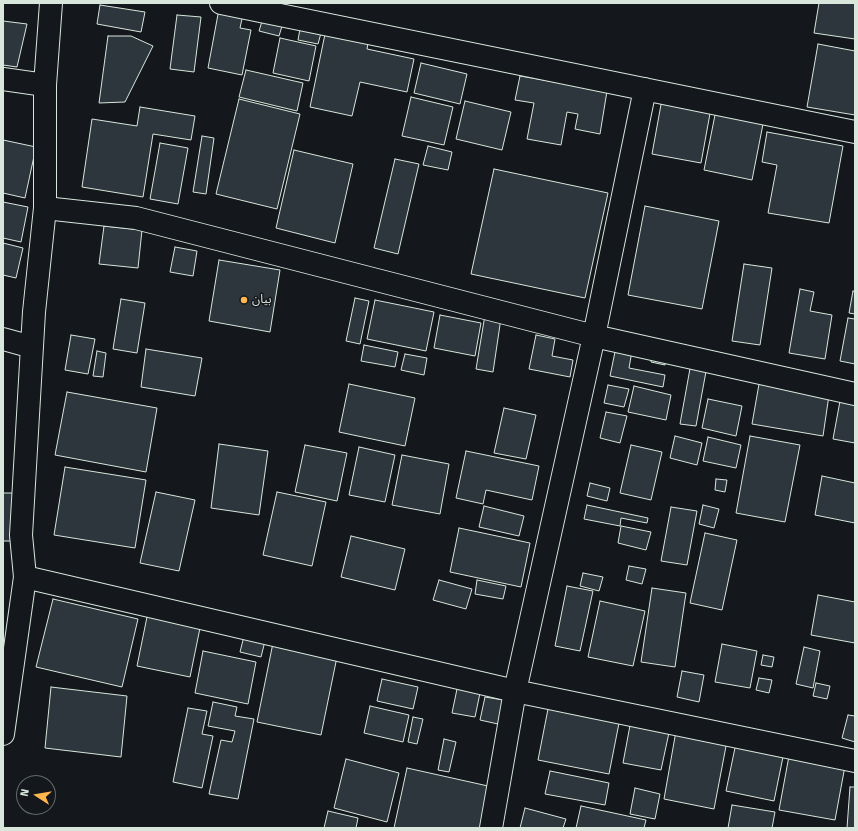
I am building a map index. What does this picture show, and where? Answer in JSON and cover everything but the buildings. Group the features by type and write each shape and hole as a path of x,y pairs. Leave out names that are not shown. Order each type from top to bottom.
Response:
{"street":[{"path":"3,734 25,577 22,535 34,312 45,208 45,84 51,3"},
{"path":"221,3 855,132"},
{"path":"3,79 45,84"},
{"path":"490,828 515,690 594,336 645,89"},
{"path":"45,208 136,218 594,336 855,394"},
{"path":"3,339 32,347"},
{"path":"25,577 515,690 855,761"}],"place":[{"name":"بيان","path":"244,300"}]}
